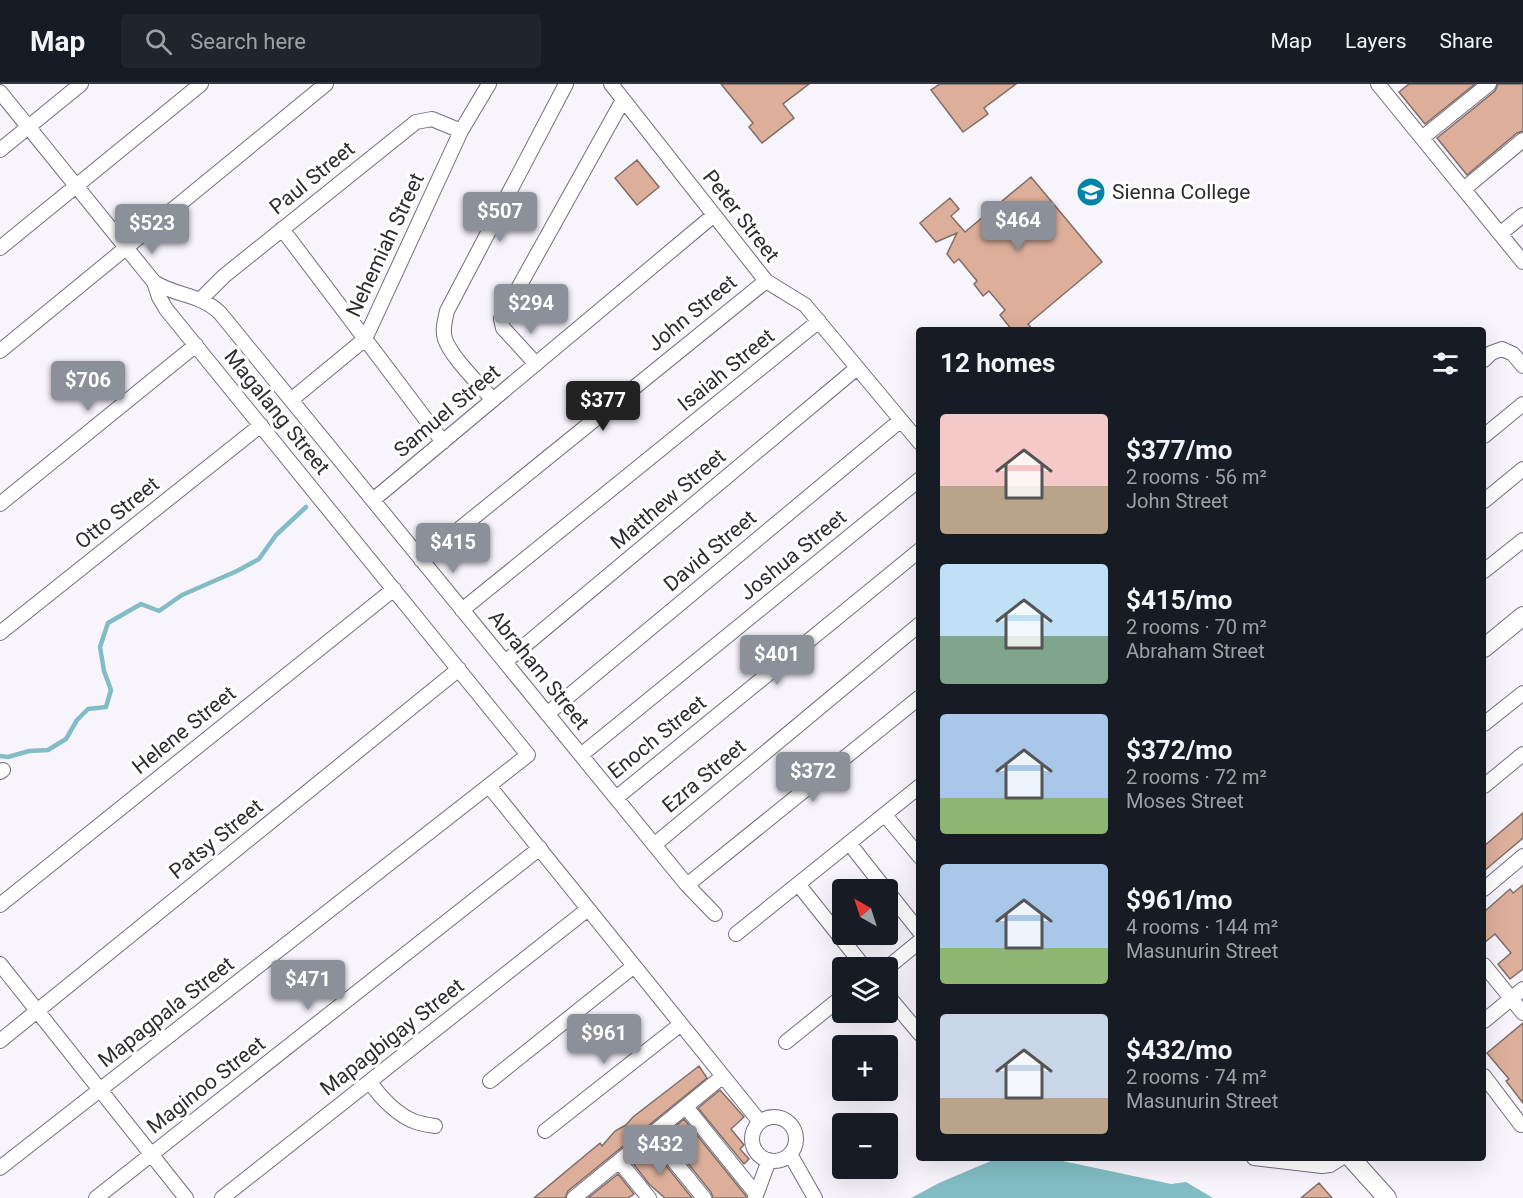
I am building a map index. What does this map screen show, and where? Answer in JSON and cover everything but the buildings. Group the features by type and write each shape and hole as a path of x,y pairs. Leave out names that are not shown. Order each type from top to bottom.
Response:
{"street":[{"path":"0,150 81,84"},
{"path":"0,248 201,84"},
{"path":"0,351 326,84"},
{"name":"Nehemiah Street","path":"291,400 365,339 461,131 489,84"},
{"path":"493,400 452,352 445,339 444,325 447,311 566,84"},
{"name":"Peter Street","path":"611,84 766,281 805,305 916,438"},
{"path":"1422,138 1489,84"},
{"path":"1384,86 1422,138 1523,262"},
{"name":"Magalang Street","path":"0,92 154,282 162,303 528,755"},
{"path":"536,364 503,328 501,319 623,100"},
{"name":"Paul Street","path":"201,299 224,276 416,122 432,119 461,131"},
{"path":"1464,189 1523,140"},
{"name":"Samuel Street","path":"373,500 714,215"},
{"path":"1500,234 1523,215"},
{"path":"282,229 443,442"},
{"name":"John Street","path":"421,560 766,281"},
{"name":"Abraham Street","path":"154,282 170,290 201,299 220,313 654,845 715,914"},
{"name":"Isaiah Street","path":"462,610 819,321"},
{"path":"0,504 196,345"},
{"path":"1486,358 1491,353 1502,349 1513,354 1523,366"},
{"name":"Matthew Street","path":"505,662 857,368"},
{"path":"1486,434 1523,404"},
{"name":"David Street","path":"547,714 901,420"},
{"name":"Otto Street","path":"0,633 261,425"},
{"path":"1486,499 1523,469"},
{"name":"Joshua Street","path":"581,755 916,482"},
{"path":"1486,569 1523,540"},
{"name":"Enoch Street","path":"616,798 916,553"},
{"name":"Helene Street","path":"0,905 394,589"},
{"path":"1486,646 1523,616"},
{"name":"Ezra Street","path":"654,845 916,627"},
{"name":"Patsy Street","path":"0,1041 459,669"},
{"path":"1486,722 1523,693"},
{"path":"687,885 916,700"},
{"path":"1486,784 1523,754"},
{"name":"Mapagpala Street","path":"0,1168 528,755"},
{"path":"489,786 760,1122"},
{"path":"736,934 916,789"},
{"path":"885,814 916,851"},
{"path":"849,843 878,879"},
{"name":"Maginoo Street","path":"96,1198 540,848"},
{"path":"1486,887 1523,856"},
{"path":"798,884 856,957"},
{"path":"898,905 916,927"},
{"name":"Mapagbigay Street","path":"222,1198 588,909"},
{"path":"898,959 916,944"},
{"path":"0,964 186,1198"},
{"path":"490,1081 634,966"},
{"path":"1486,968 1523,1013"},
{"path":"1486,1020 1523,989"},
{"path":"786,1042 832,1005"},
{"path":"898,1008 916,1029"},
{"path":"545,1131 681,1024"},
{"path":"574,1198 723,1076"},
{"path":"1486,1079 1521,1125 1523,1124"},
{"path":"370,1082 392,1106 415,1122 435,1126"},
{"path":"686,1107 756,1196"},
{"path":"779,1117 790,1124 796,1136 796,1142 790,1154 776,1161 758,1155 752,1144 753,1132 760,1122 766,1118 779,1117"},
{"path":"652,1134 704,1198"},
{"path":"790,1154 815,1198"},
{"path":"756,1196 769,1160"},
{"path":"619,1161 646,1197"},
{"path":"1280,1161 1322,1166 1336,1161"},
{"path":"1354,1161 1387,1198"},
{"path":"800,1198 805,1182"}],"water":[{"path":"991,1161 1063,1161 1171,1184 1186,1182 1213,1198 911,1198 939,1183"}],"waterway":[{"path":"0,756 8,757 29,751 48,750 66,739 77,720 88,709 106,707 111,690 104,671 100,647 108,623 141,604 159,611 182,595 259,559 276,535 306,507"}],"place":[{"name":"Sienna College","path":"1091,192"}]}
